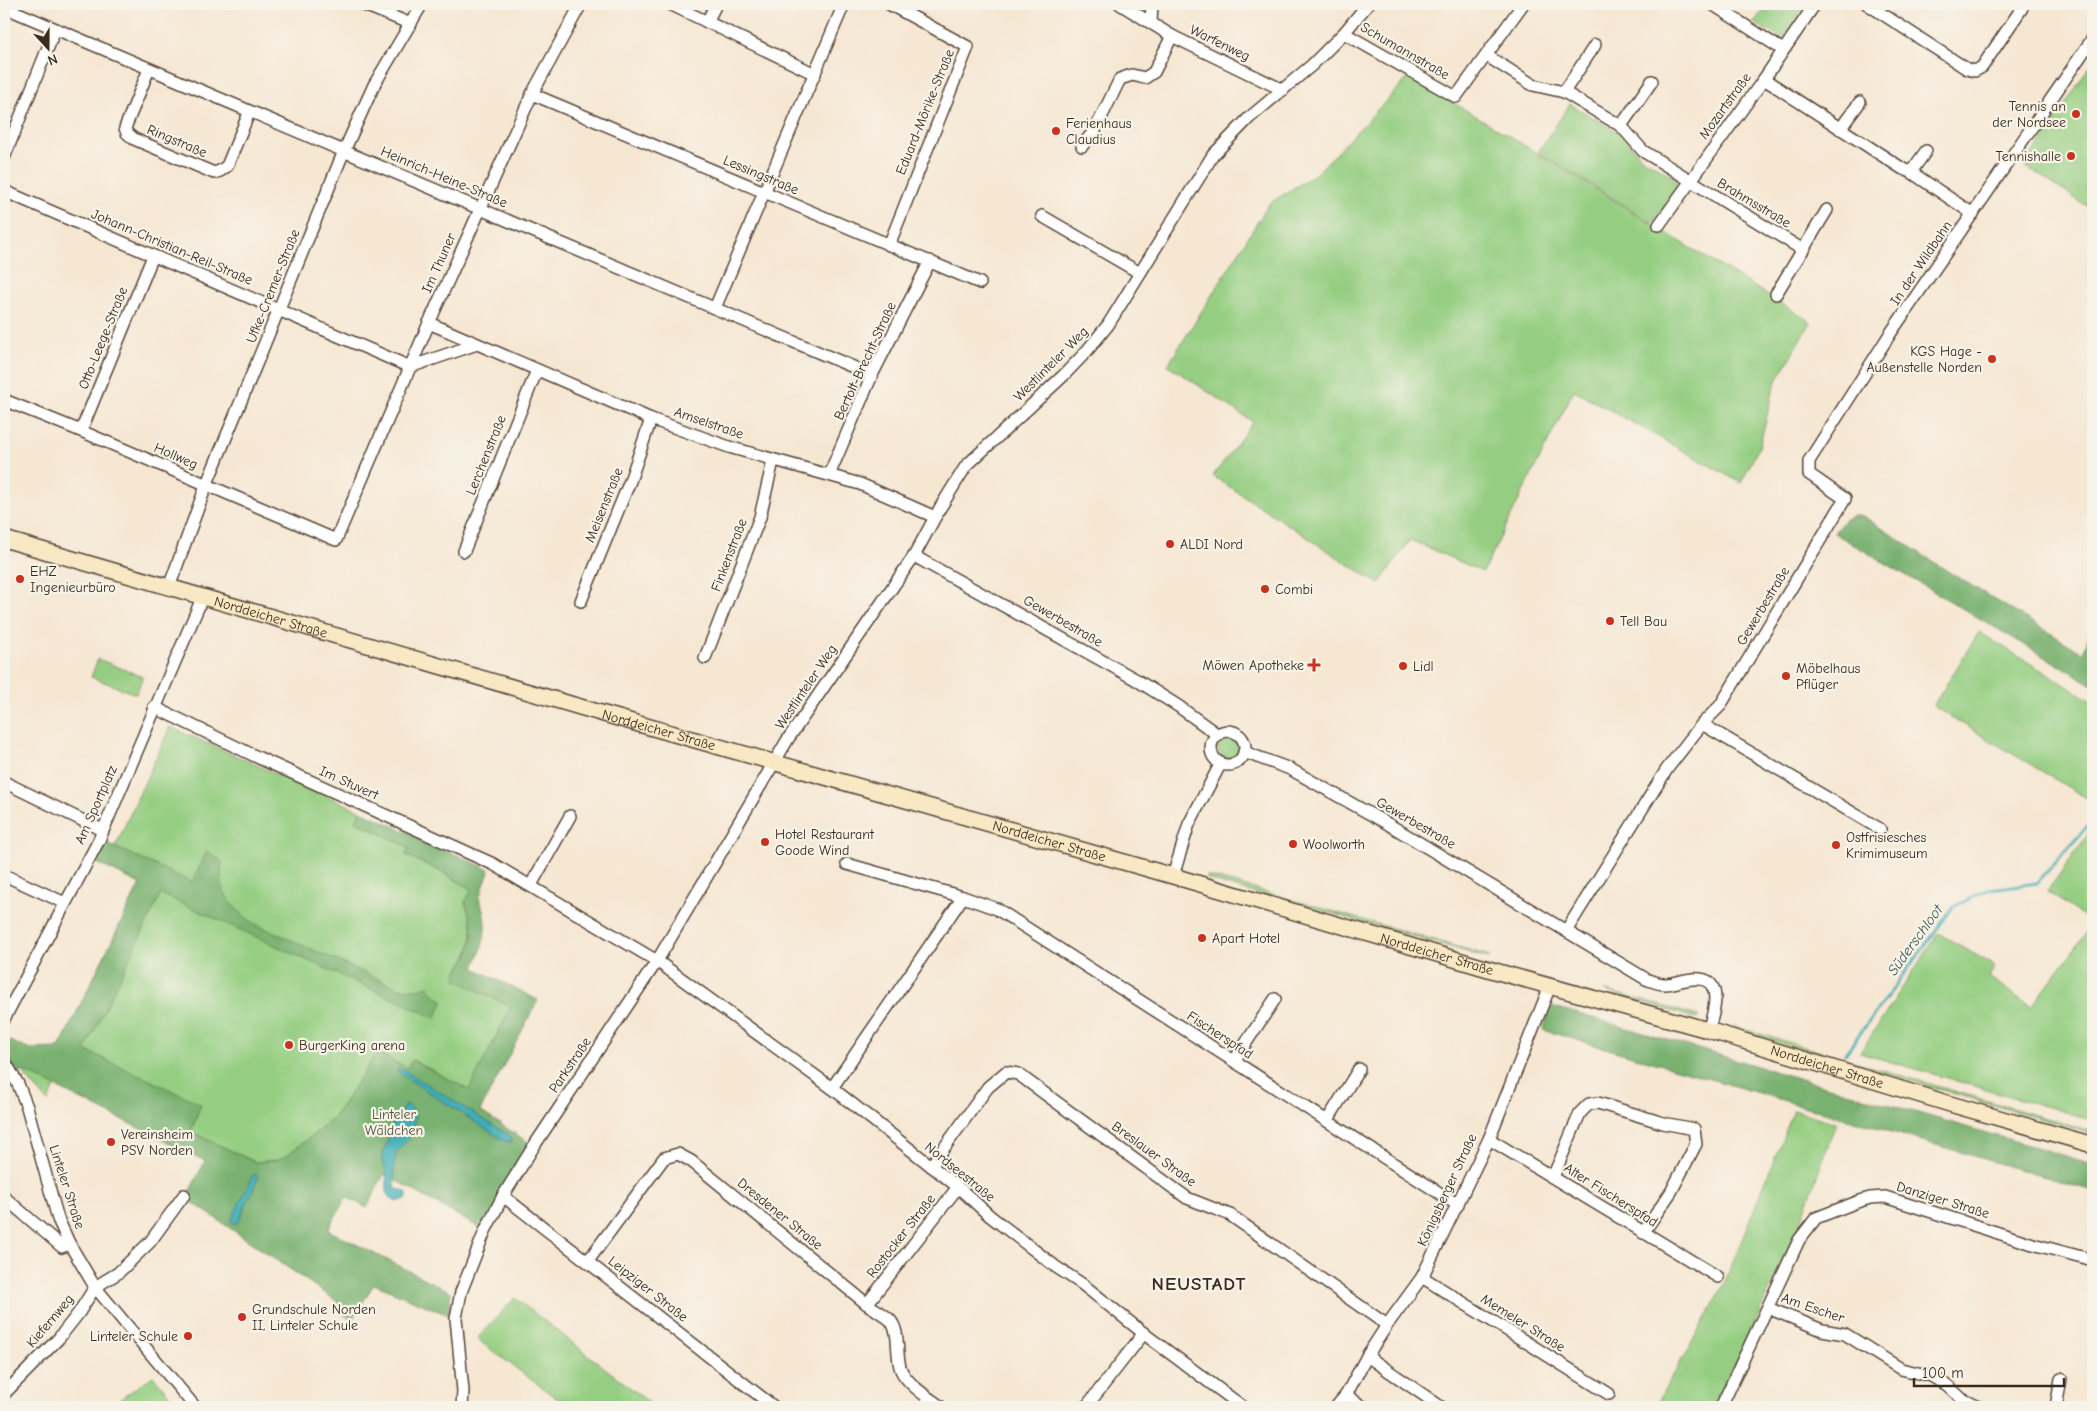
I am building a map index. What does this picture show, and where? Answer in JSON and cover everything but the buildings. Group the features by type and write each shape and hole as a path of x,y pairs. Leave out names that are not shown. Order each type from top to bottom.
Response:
{"main road":[{"name":"Norddeicher Straße","path":"4,539 611,716 1708,1030 1950,1104 2093,1145"}],"street":[{"path":"362,4 411,24"},
{"name":"Ufke-Cremer-Straße","path":"169,587 206,486 344,151 374,85 422,4"},
{"name":"Im Thuner","path":"336,540 429,322 532,94 581,4"},
{"path":"670,4 815,74"},
{"path":"707,22 716,4"},
{"path":"714,308 844,4"},
{"name":"Eduard-Mörike-Straße","path":"889,4 968,46 889,245"},
{"name":"Warfenweg","path":"1120,4 1172,36 1283,90"},
{"path":"1151,22 1152,4"},
{"name":"Westlinteler Weg","path":"775,762 788,739 914,556 935,516 966,466 1063,376 1097,339 1108,325 1213,155 1249,118 1283,90 1344,33 1368,4"},
{"name":"Schumannstraße","path":"1344,33 1456,97 1523,4"},
{"path":"1712,4 1783,50"},
{"name":"Mozartstraße","path":"1659,225 1764,79 1815,4"},
{"path":"1867,4 1967,69 1975,71 1982,68 2022,8 2020,4"},
{"name":"Heinrich-Heine-Straße","path":"4,7 249,113 344,151 872,375"},
{"path":"4,157 55,30"},
{"path":"1082,146 1095,130 1120,79 1132,75 1145,78 1154,72 1172,36"},
{"name":"In der Wildbahn","path":"1845,499 1809,474 1809,461 1890,334 2093,38"},
{"path":"1564,92 1595,46"},
{"name":"Brahmsstraße","path":"1487,56 1534,86 1564,92 1621,126 1643,151 1803,250"},
{"name":"Ringstraße","path":"149,69 125,128 127,133 134,139 214,173 227,166 249,113"},
{"path":"1764,79 1903,169 1911,172 1973,214"},
{"path":"1621,126 1652,82"},
{"name":"Lessingstraße","path":"532,94 980,283"},
{"path":"1840,129 1860,102"},
{"path":"1911,172 1926,151"},
{"name":"Johann-Christian-Reil-Straße","path":"4,191 410,367"},
{"path":"1776,294 1827,210"},
{"path":"1042,216 1140,273"},
{"name":"Otto-Leege-Straße","path":"81,431 153,256"},
{"name":"Bertolt-Brecht-Straße","path":"829,475 872,375 930,261"},
{"name":"Amselstraße","path":"429,322 651,419 773,461 860,484 935,516"},
{"path":"410,367 477,344"},
{"name":"Lerchenstraße","path":"464,551 536,370"},
{"name":"Hollweg","path":"4,400 336,540"},
{"name":"Meisenstraße","path":"581,601 630,481 651,419"},
{"name":"Finkenstraße","path":"705,658 760,517 773,461"},
{"name":"Gewerbestraße","path":"1566,931 1667,769 1702,724 1720,706 1845,499"},
{"name":"Gewerbestraße","path":"914,556 1135,679 1178,706 1218,735"},
{"name":"Am Sportplatz","path":"4,1019 102,830 203,596"},
{"name":"Im Stuvert","path":"154,707 257,758 493,864 657,961"},
{"path":"1702,724 1880,828"},
{"path":"1225,731 1236,733 1244,741 1244,752 1242,757 1235,763 1221,763 1215,758 1211,750 1212,743 1218,735 1225,731"},
{"name":"Gewerbestraße","path":"1244,752 1285,767 1307,778 1470,872 1646,979 1662,984 1702,979 1709,983 1714,992 1715,1002 1708,1030"},
{"name":"Parkstraße","path":"462,1407 463,1391 456,1318 458,1303 476,1250 503,1196 657,961 775,762"},
{"path":"1174,876 1190,824 1221,763"},
{"path":"4,782 102,830"},
{"path":"531,885 570,816"},
{"name":"Fischerspfad","path":"847,864 963,897 997,909 1458,1205"},
{"path":"4,875 65,903"},
{"path":"832,1088 963,897"},
{"name":"Nordseestraße","path":"657,961 832,1088 958,1187 990,1216 1243,1407"},
{"name":"Königsberger Straße","path":"1336,1407 1346,1395 1386,1326 1422,1277 1488,1139 1550,986"},
{"path":"1234,1061 1275,999"},
{"name":"Linteler Straße","path":"4,1060 18,1084 27,1107 58,1218 69,1243 95,1286 195,1407"},
{"path":"1326,1121 1359,1069"},
{"name":"Breslauer Straße","path":"931,1166 988,1087 1006,1072 1018,1074 1187,1198 1230,1215 1386,1326"},
{"path":"1554,1178 1580,1113 1589,1104 1598,1104 1663,1123 1694,1129 1696,1144 1671,1192 1643,1233"},
{"name":"Alter Fischerspfad","path":"1488,1139 1718,1277"},
{"name":"Dresdener Straße","path":"588,1261 664,1158 678,1154 691,1161 867,1304 890,1320 895,1329 896,1350 902,1371 919,1391 941,1407"},
{"name":"Rostocker Straße","path":"867,1304 958,1187"},
{"path":"95,1286 118,1273 133,1260 150,1242 184,1195"},
{"name":"Leipziger Straße","path":"503,1196 774,1407"},
{"path":"4,1197 62,1246 69,1243"},
{"name":"Danziger Straße","path":"1721,1407 1798,1240 1816,1218 1870,1198 1885,1197 2033,1244 2093,1260"},
{"name":"Memeler Straße","path":"1422,1277 1609,1394"},
{"name":"Kiefernweg","path":"4,1394 59,1338 78,1314 95,1286"},
{"name":"Am Escher","path":"1768,1308 1822,1330 1845,1334 1901,1369 1931,1376 1978,1407"},
{"path":"1086,1407 1144,1333"},
{"path":"1367,1356 1441,1407"},
{"path":"2056,1407 2061,1379"},
{"path":"1346,1395 1363,1407"}],"green space":[{"path":"1767,4 1807,4 1782,39 1754,23"},
{"name":"Tennis an der Nordsee","path":"2093,61 2093,210 2025,166"},
{"path":"1409,77 1488,123 1811,322 1775,384 1759,447 1741,483 1574,390 1483,572 1410,540 1379,584 1213,476 1253,422 1168,365 1269,204 1317,173"},
{"path":"1570,104 1623,135 1641,157 1674,177 1677,187 1653,223 1538,152"},
{"path":"1853,516 1863,516 1949,572 2083,653 2093,624 2093,685 1834,533 1844,520"},
{"path":"1979,632 2093,702 2093,802 1933,706"},
{"path":"98,659 143,677 136,694 91,677"},
{"path":"170,727 361,811 356,821 408,847 406,855 444,873 472,890 465,903 471,921 472,939 467,955 456,972 511,1007 469,1090 413,1060 407,1069 377,1053 332,1120 286,1156 276,1160 255,1162 191,1132 200,1104 59,1048 140,884 106,867"},
{"path":"1228,738 1235,741 1238,748 1235,755 1228,758 1221,755 1218,748 1221,741"},
{"name":"Linteler Wäldchen","path":"361,811 490,870 479,898 484,917 485,933 474,968 538,1000 480,1111 534,1146 485,1231 384,1174 367,1208 346,1197 328,1230 451,1292 448,1315 374,1284 352,1320 336,1309 338,1302 186,1198 205,1161 26,1072 12,1073 4,1060 4,1038 28,1049 59,1048 140,884 89,859 99,840 192,882 207,851 222,862 222,882 227,897 238,911 253,923 398,988 419,989 429,986 433,994 444,1001 435,1018 161,894 85,1050 201,1104 191,1132 255,1162 276,1160 286,1156 332,1120 377,1053 407,1068 412,1060 469,1090 511,1007 456,980 458,971 471,946 472,931 465,902 472,890 444,873 406,855 408,847 356,821"},
{"path":"2093,827 2093,922 2047,892"},
{"path":"1207,876 1490,956 1488,958 1327,912 1320,913 1207,879"},
{"path":"2093,924 2093,1120 1860,1053 1938,933 1995,966 1989,977 2031,1007"},
{"path":"1604,990 1699,1016 1698,1019"},
{"path":"1551,1006 2093,1164 2093,1191 1543,1030"},
{"path":"1733,1026 2093,1132 2093,1134 1735,1030"},
{"path":"31,1065 59,1079 48,1102 25,1076"},
{"path":"1794,1110 1836,1123 1800,1224 1716,1407 1655,1407 1722,1289"},
{"path":"515,1298 655,1407 580,1407 573,1402 556,1398 477,1339"},
{"path":"153,1376 180,1407 109,1407"}],"water":[{"path":"397,1069 404,1070 510,1136 512,1142 506,1142 399,1073"},
{"path":"406,1104 413,1111 415,1122 412,1133 399,1149 394,1162 396,1189 407,1193 407,1199 396,1202 387,1195 386,1171 382,1160 394,1122"},
{"path":"256,1174 258,1178 238,1223 233,1224 232,1219 253,1175"}],"waterway":[{"name":"Süderschloot","path":"1845,1054 1953,907 1989,889 2037,883 2093,820"}],"place":[{"name":"Tennis an der Nordsee","path":"2076,114"},
{"name":"Ferienhaus Claudius","path":"1056,131"},
{"name":"Tennishalle","path":"2071,156"},
{"name":"KGS Hage - Außenstelle Norden","path":"1992,359"},
{"name":"ALDI Nord","path":"1170,544"},
{"name":"EHZ Ingenieurbüro","path":"20,579"},
{"name":"Combi","path":"1265,589"},
{"name":"Tell Bau","path":"1610,621"},
{"name":"Möwen Apotheke","path":"1314,665"},
{"name":"Lidl","path":"1403,666"},
{"name":"Möbelhaus Pflüger","path":"1786,676"},
{"name":"Hotel Restaurant Goode Wind","path":"765,842"},
{"name":"Woolworth","path":"1293,844"},
{"name":"Ostfrisiesches Krimimuseum","path":"1836,845"},
{"name":"Apart Hotel","path":"1202,938"},
{"name":"BurgerKing arena","path":"289,1045"},
{"name":"Vereinsheim PSV Norden","path":"111,1142"},
{"name":"Grundschule Norden II, Linteler Schule","path":"242,1317"},
{"name":"Linteler Schule","path":"188,1336"}],"district":[{"name":"NEUSTADT","path":"1199,1284"}]}
